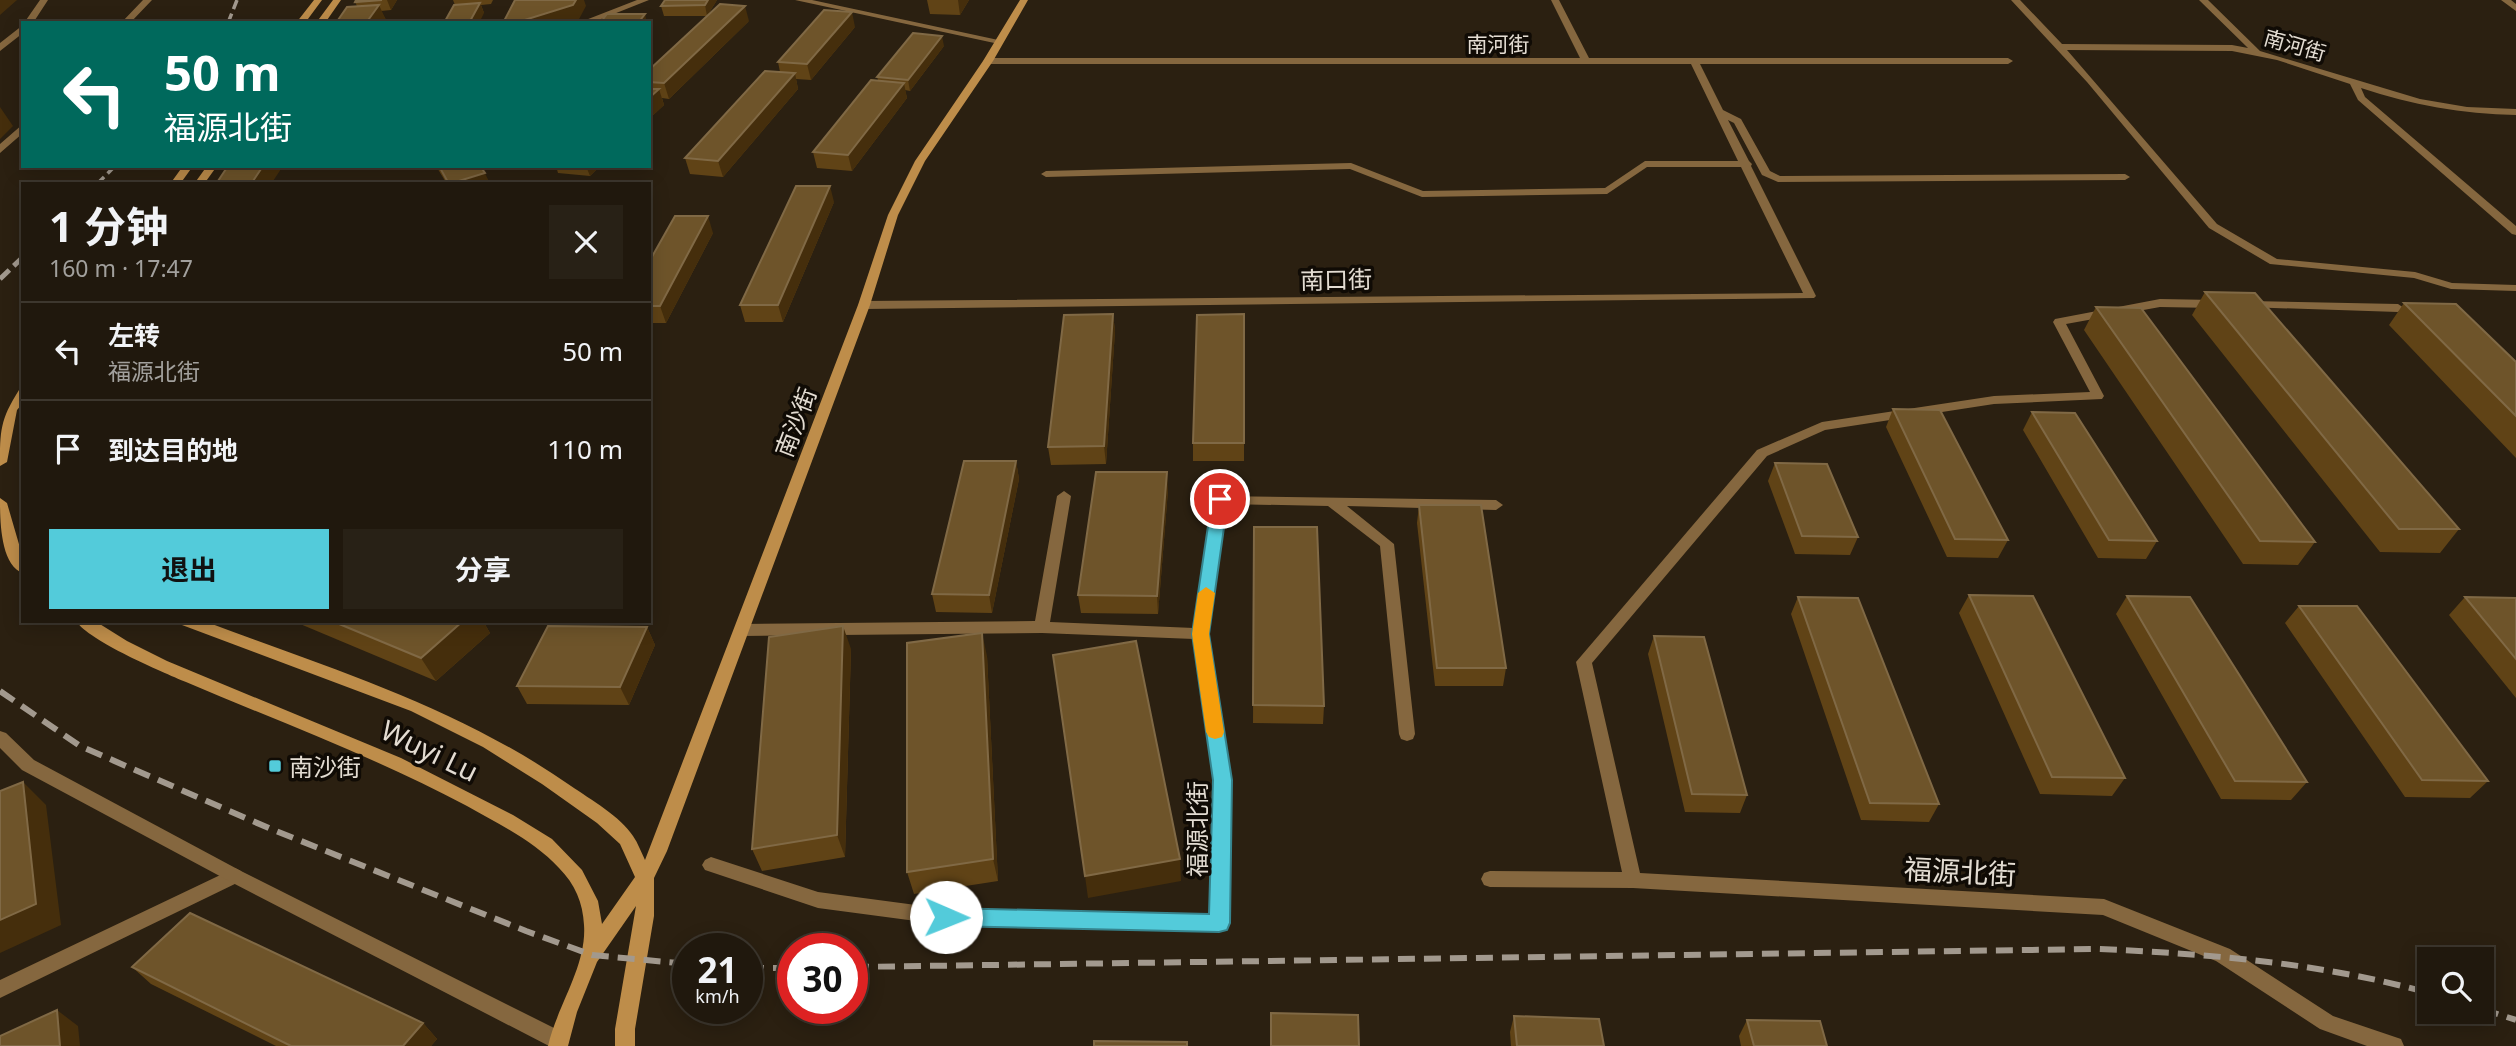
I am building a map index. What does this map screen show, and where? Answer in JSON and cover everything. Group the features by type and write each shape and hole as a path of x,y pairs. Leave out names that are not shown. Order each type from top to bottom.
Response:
{"main road":[{"path":"302,21 318,0"},
{"path":"321,21 337,0"},
{"name":"南沙街","path":"646,880 864,305 893,215 920,161 988,61 1024,0"},
{"path":"0,462 11,411 21,396"},
{"path":"0,503 17,563 21,566"},
{"name":"Wuyi Lu","path":"86,623 106,638 170,669 433,779 510,822 551,850 577,875 592,910 592,955 571,1000 558,1043"},
{"name":"Wuyi Lu","path":"192,623 417,707 489,742 548,779 603,818 626,839 646,880 645,916 625,1029 625,1046"},
{"path":"592,955 616,915 646,880"}],"street":[{"path":"29,21 44,0"},
{"path":"127,21 148,0"},
{"path":"587,21 645,0"},
{"path":"799,0 999,41"},
{"path":"1555,0 1586,61"},
{"path":"2015,0 2059,47 2213,226 2274,261 2415,275 2451,286 2516,288"},
{"path":"2203,0 2256,51"},
{"path":"2505,0 2516,8"},
{"path":"0,48 21,30"},
{"name":"南河街","path":"2059,47 2232,48 2256,51 2419,102 2478,112 2516,113"},
{"name":"南河街","path":"988,61 2008,61"},
{"path":"1046,174 1351,166 1422,194 1436,194 1607,191 1645,164 1747,164 1694,61"},
{"path":"2354,82 2361,98 2516,232"},
{"path":"1720,112 1738,121 1766,173 1778,179 2125,177"},
{"path":"0,150 21,129"},
{"name":"南口街","path":"864,305 1810,296 1747,164"},
{"path":"1633,880 1584,662 1762,453 1822,426 1994,400 2098,396 2059,322 2160,303 2398,308"},
{"path":"1042,627 1064,496"},
{"name":"福源北街","path":"711,865 818,900 946,917 1219,923 1222,780 1200,634 1220,499 1496,505"},
{"path":"1332,502 1387,544 1407,734"},
{"path":"742,630 1042,627 1200,634"},
{"path":"0,738 28,765 234,876 558,1043"},
{"path":"0,989 234,876"},
{"name":"福源北街","path":"1490,879 1633,880 2104,907 2223,955 2327,1023 2394,1046"}],"building":[{"path":"515,0 576,0 573,5 521,21 504,21"},
{"path":"665,0 708,0 705,5 661,6"},
{"path":"480,3 470,21 445,21 454,5"},
{"path":"720,4 745,6 664,83 651,82 651,68"},
{"path":"379,5 367,21 337,21 347,7"},
{"path":"824,10 852,12 807,64 778,62"},
{"path":"607,14 645,14 640,21 602,21"},
{"path":"913,33 942,36 908,80 877,77"},
{"path":"765,71 795,73 718,161 685,158"},
{"path":"871,80 904,83 848,155 813,152"},
{"path":"227,168 262,168 252,182 217,182"},
{"path":"440,168 481,168 485,173 456,182 448,182"},
{"path":"796,186 830,186 778,305 740,305"},
{"path":"675,216 708,216 660,306 651,306 651,258"},
{"path":"2205,292 2255,293 2459,529 2399,529"},
{"path":"2404,303 2456,304 2516,362 2516,416"},
{"path":"2096,307 2141,308 2315,542 2260,541"},
{"path":"1113,314 1104,446 1048,447 1064,315"},
{"path":"1244,314 1244,443 1193,443 1197,315"},
{"path":"1893,409 1940,410 2008,540 1955,539"},
{"path":"2032,412 2075,413 2157,541 2109,540"},
{"path":"964,461 1016,461 989,595 932,594"},
{"path":"1775,463 1827,464 1858,537 1802,536"},
{"path":"1096,472 1167,472 1157,596 1078,595"},
{"path":"1419,505 1481,505 1506,668 1437,668"},
{"path":"1254,527 1317,527 1324,706 1253,705"},
{"path":"1969,595 2033,596 2125,778 2052,777"},
{"path":"2127,596 2190,597 2307,782 2235,781"},
{"path":"1798,597 1858,598 1939,804 1870,803"},
{"path":"2465,597 2516,598 2516,659"},
{"path":"2299,606 2357,606 2488,781 2422,780"},
{"path":"337,623 461,623 421,658"},
{"path":"548,626 647,627 620,687 517,686"},
{"path":"843,626 837,835 752,849 769,637"},
{"path":"982,633 993,859 907,872 907,643"},
{"path":"1654,636 1704,637 1747,795 1692,794"},
{"path":"1136,641 1180,859 1085,876 1053,655"},
{"path":"23,782 36,904 0,920 0,791"},
{"path":"190,913 423,1023 403,1046 291,1046 132,967"},
{"path":"57,1010 60,1046 0,1046 0,1036"},
{"path":"1271,1013 1358,1015 1359,1046 1271,1046"},
{"path":"1514,1016 1599,1019 1604,1046 1517,1046"},
{"path":"1747,1020 1820,1021 1827,1046 1754,1046"},
{"path":"1094,1041 1187,1042 1187,1046 1094,1046"}],"railway":[{"path":"229,21 237,0"},
{"path":"99,182 113,168"},
{"path":"0,279 21,259"},
{"path":"0,691 80,746 271,829 592,955 672,962"},
{"path":"868,967 2099,949 2183,954 2307,967 2417,990"},
{"path":"763,968 777,968"},
{"path":"2494,1013 2516,1020"}],"slow traffic":[{"path":"1206,593 1200,634 1215,732"}],"place":[{"name":"南沙街","path":"275,766"}],"route":[{"path":"946,917 1219,923 1222,780 1200,634 1220,499"}]}
